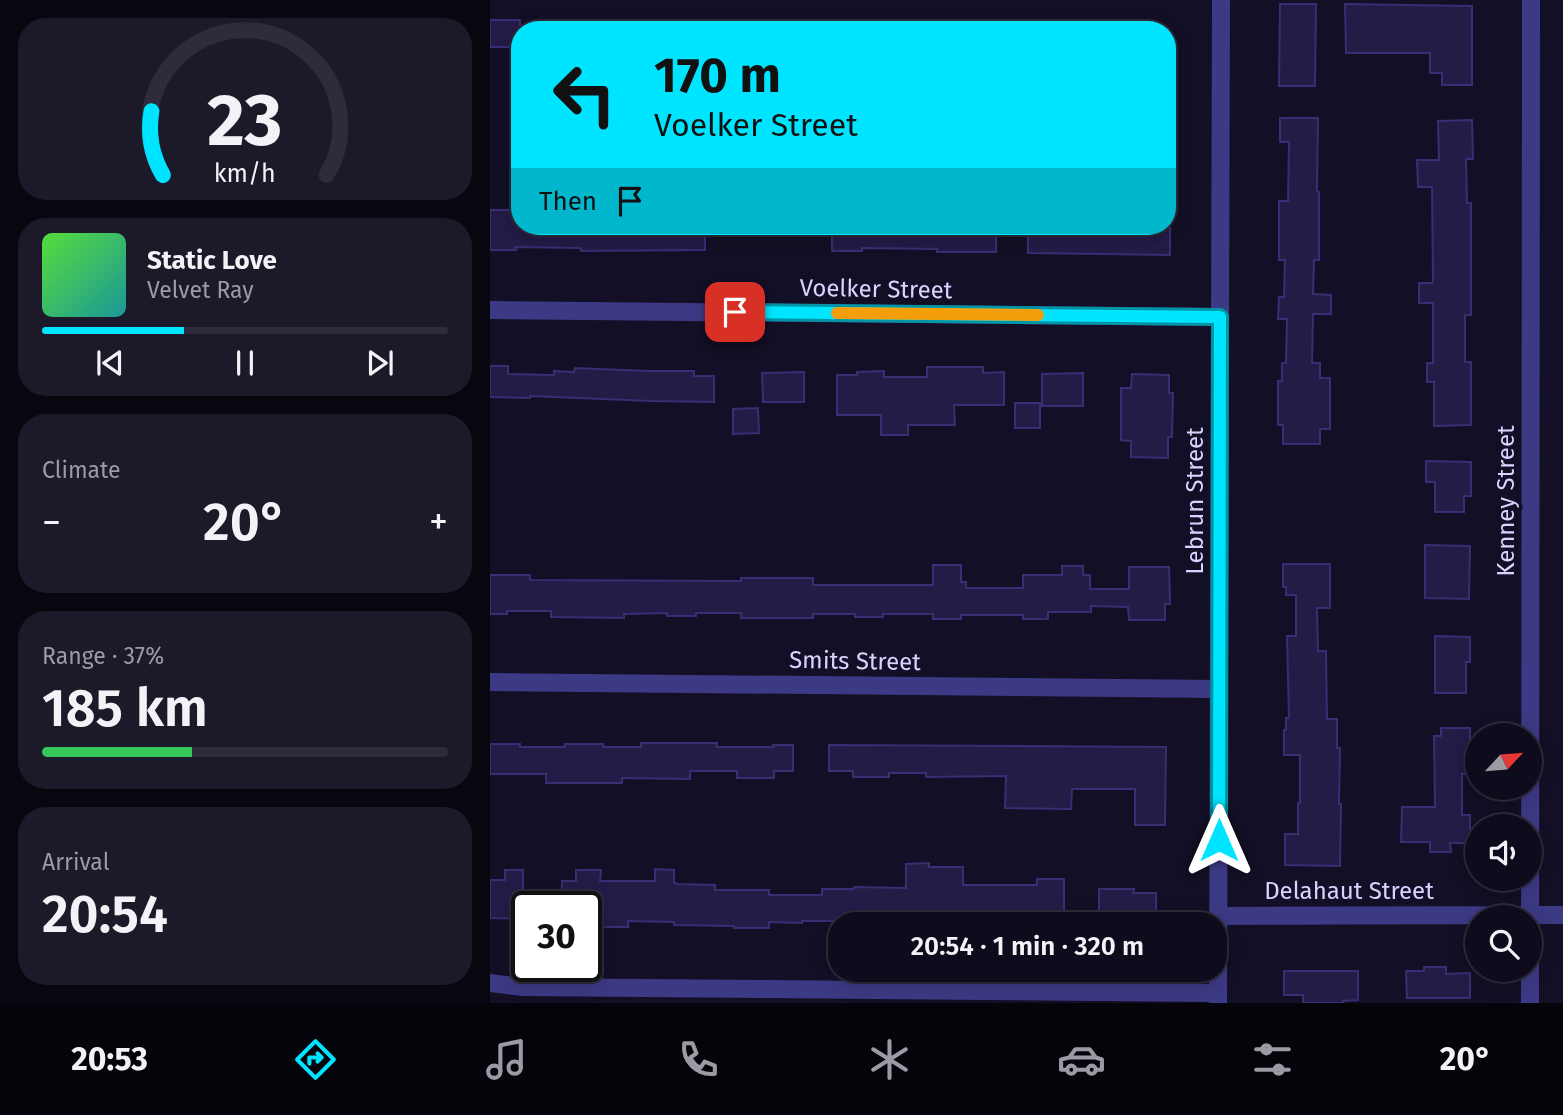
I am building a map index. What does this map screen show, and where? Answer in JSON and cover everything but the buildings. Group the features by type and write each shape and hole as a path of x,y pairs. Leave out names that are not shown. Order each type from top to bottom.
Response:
{"street":[{"name":"Lebrun Street","path":"1218,912 1221,0"},
{"name":"Kenney Street","path":"1530,905 1531,0"},
{"name":"Voelker Street","path":"490,310 1220,317"},
{"name":"Smits Street","path":"490,682 1219,689"},
{"name":"Delahaut Street","path":"1227,916 1465,915"},
{"name":"Delahaut Street","path":"1542,915 1563,915"},
{"name":"Kenney Street","path":"1530,982 1530,1003"},
{"path":"490,983 522,987 1218,998"}],"slow traffic":[{"path":"837,313 1038,315"}],"route":[{"path":"735,312 1220,317 1219,840"}]}
